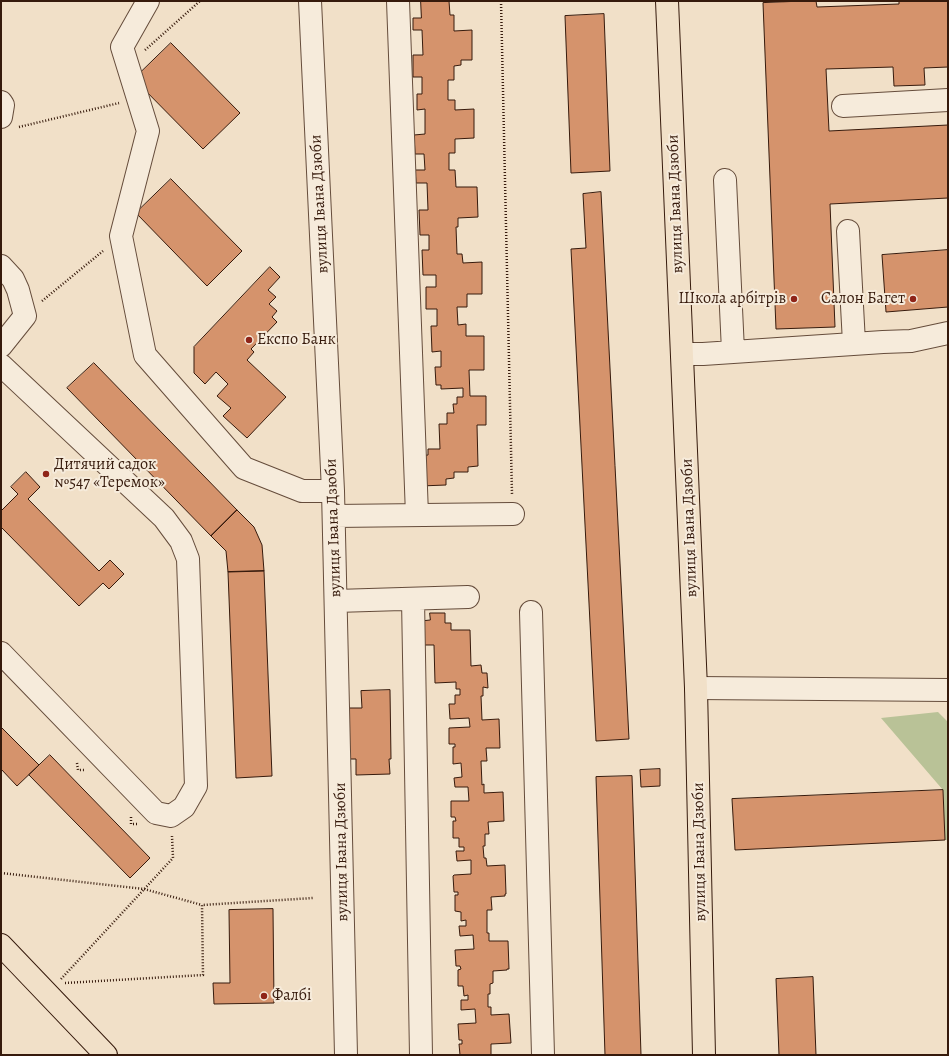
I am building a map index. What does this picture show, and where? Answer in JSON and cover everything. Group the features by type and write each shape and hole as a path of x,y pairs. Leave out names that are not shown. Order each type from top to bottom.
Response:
{"main road":[{"name":"вулиця Івана Дзюби","path":"667,1 696,688 704,1055"},
{"path":"1,945 106,1055"}],"street":[{"path":"148,1 122,46 148,132 121,236 145,355 244,468 302,491 333,491"},
{"name":"вулиця Івана Дзюби","path":"310,1 334,516 346,1055"},
{"path":"398,1 417,515"},
{"path":"843,106 948,100"},
{"path":"1,102 9,123"},
{"path":"726,180 733,352"},
{"path":"848,231 854,343"},
{"path":"1,266 13,279 18,290 25,316 1,346"},
{"path":"682,354 733,352 854,343 911,341 948,333"},
{"path":"1,365 164,518 181,541 188,560 196,786 184,807 171,816 156,813 1,653"},
{"path":"334,516 513,514"},
{"path":"336,601 468,597"},
{"path":"413,599 421,1055"},
{"path":"531,612 543,1055"},
{"path":"696,688 948,690"}],"path":[{"path":"128,66 200,1"},
{"path":"501,1 513,514"},
{"path":"9,123 138,98"},
{"path":"25,316 121,236"},
{"path":"56,984 173,858 171,816"},
{"path":"1,873 144,889 202,905 313,898"},
{"path":"64,983 203,975 202,905"}],"green space":[{"path":"938,712 948,722 948,840 945,840 943,790 881,718"}],"building":[{"path":"421,1 449,1 450,15 454,15 454,31 472,30 472,60 461,60 461,65 454,66 454,80 448,80 448,100 455,100 455,110 474,109 474,138 455,139 455,153 449,153 449,170 455,170 456,187 477,187 478,217 458,218 458,227 456,227 457,254 462,254 463,263 482,262 482,294 467,294 467,307 457,307 458,325 466,324 466,336 484,336 484,370 469,370 470,396 486,396 486,425 477,425 478,466 468,467 468,472 454,472 454,478 446,479 446,485 420,486 419,456 428,455 428,449 440,449 439,424 447,424 447,413 454,413 453,404 457,404 457,397 463,397 463,388 441,389 441,385 436,385 435,367 441,367 441,351 432,352 431,326 437,326 437,309 426,309 426,287 436,287 436,275 423,275 422,250 429,250 429,235 420,235 419,210 428,210 427,183 416,183 415,170 425,170 424,154 415,154 414,135 425,134 425,109 417,110 417,94 422,94 422,77 413,77 413,55 423,55 422,30 413,30 413,18 421,18"},
{"path":"816,1 817,7 899,4 899,1 948,1 948,67 924,68 925,85 894,86 893,67 826,69 829,131 948,125 948,198 830,204 835,327 776,329 763,3"},
{"path":"604,14 610,171 571,173 565,16"},
{"path":"171,43 240,113 203,149 134,79"},
{"path":"171,179 242,251 207,286 136,213"},
{"path":"601,192 629,739 596,741 571,249 586,248 583,194"},
{"path":"948,250 948,307 886,312 882,255"},
{"path":"270,267 280,277 268,290 276,297 269,304 277,311 272,317 277,322 251,349 254,352 247,360 286,397 247,438 223,416 231,408 217,396 228,384 216,372 205,384 194,373 194,347"},
{"path":"94,363 237,510 211,536 67,388"},
{"path":"26,472 40,487 28,499 99,571 110,560 124,574 109,589 103,583 79,606 1,527 1,511 18,494 11,487"},
{"path":"237,510 254,527 262,545 264,571 228,572 226,551 211,536"},
{"path":"264,571 272,776 236,778 228,572"},
{"path":"430,613 445,613 445,623 451,623 451,630 470,630 471,666 481,665 482,673 487,673 488,688 483,687 483,696 481,696 482,720 499,719 500,748 486,748 487,761 481,761 482,785 484,784 484,793 503,792 504,821 488,822 489,834 485,834 485,846 483,846 484,858 486,858 487,866 505,865 506,894 505,896 491,897 492,910 487,910 487,933 489,933 489,941 508,941 509,969 493,971 493,983 490,984 490,994 488,994 488,1007 491,1007 491,1015 509,1014 511,1043 491,1044 491,1055 460,1055 459,1044 462,1044 462,1040 459,1040 458,1024 476,1023 475,1009 461,1010 461,1000 468,1000 468,995 464,996 463,986 458,986 458,970 461,969 460,966 456,966 455,950 474,949 473,935 460,936 459,926 466,926 466,920 461,921 461,912 455,911 455,895 458,895 458,892 454,892 453,876 471,874 471,860 457,861 456,851 464,851 464,847 459,847 459,838 453,838 453,821 456,821 455,817 451,817 451,801 469,801 468,787 455,787 454,778 462,777 461,763 453,764 453,747 455,747 455,744 449,744 449,728 470,727 469,718 450,719 449,704 455,704 455,695 460,695 460,689 456,689 456,682 435,683 434,645 421,645 421,621 430,620"},
{"path":"390,690 390,774 356,775 356,759 343,759 342,708 362,708 361,691"},
{"path":"1,727 39,765 17,786 1,769"},
{"path":"50,755 150,858 130,878 29,775"},
{"path":"660,769 660,786 641,787 640,770"},
{"path":"632,776 641,1055 605,1055 596,777"},
{"path":"943,790 945,840 735,850 732,799"},
{"path":"273,909 274,1003 214,1004 213,983 230,983 229,910"},
{"path":"813,977 816,1055 779,1055 776,979"}],"place":[{"name":"Школа арбітрів","path":"794,299"},
{"name":"Салон Багет","path":"913,299"},
{"name":"Експо Банк","path":"249,340"},
{"name":"Дитячий садок №547 «Теремок»","path":"46,474"},
{"name":"Фалбі","path":"264,996"}]}
